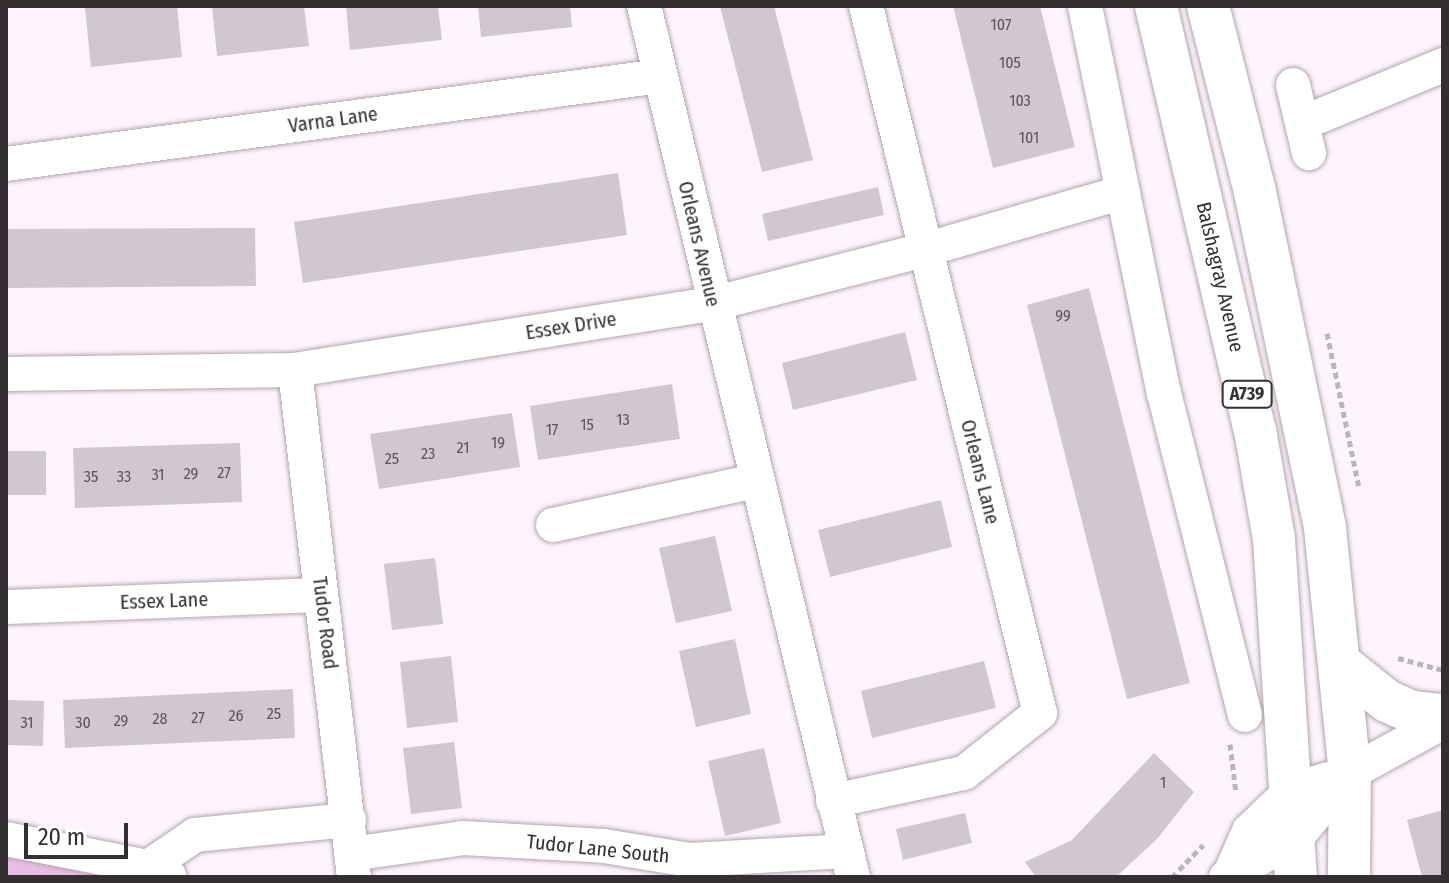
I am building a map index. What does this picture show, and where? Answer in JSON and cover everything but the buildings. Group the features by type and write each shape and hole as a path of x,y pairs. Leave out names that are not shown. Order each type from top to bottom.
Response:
{"main road":[{"name":"Balshagray Avenue","path":"1156,6 1258,446 1274,539 1293,789"},
{"name":"A739","path":"1208,6 1305,416 1342,665 1350,773 1349,877"},
{"path":"1342,665 1387,701 1412,712 1443,715"},
{"name":"A739","path":"1293,789 1296,858"}],"street":[{"name":"Orleans Avenue","path":"644,6 712,304 850,864"},
{"name":"Orleans Lane","path":"833,801 964,773 1040,713 866,6"},
{"path":"1085,6 1164,393 1245,715"},
{"path":"1293,85 1306,138 1443,65"},
{"name":"Varna Lane","path":"6,164 660,76"},
{"name":"Essex Drive","path":"6,374 295,370 712,304 924,250 1123,192"},
{"name":"Tudor Road","path":"295,370 353,866"},
{"path":"553,525 755,481"},
{"name":"Essex Lane","path":"6,607 321,595"},
{"path":"1228,876 1249,831 1293,789 1350,773 1443,722"},
{"path":"1228,876 1296,858 1350,773"},
{"path":"6,839 160,872 195,835 349,820"},
{"name":"Tudor Lane South","path":"353,866 463,838 604,846 690,860 850,864"}],"path":[{"path":"1232,803 1237,790 1230,744 1245,715"},
{"path":"1172,877 1210,837"}],"shaded area":[{"path":"6,856 171,877 6,877"}]}
